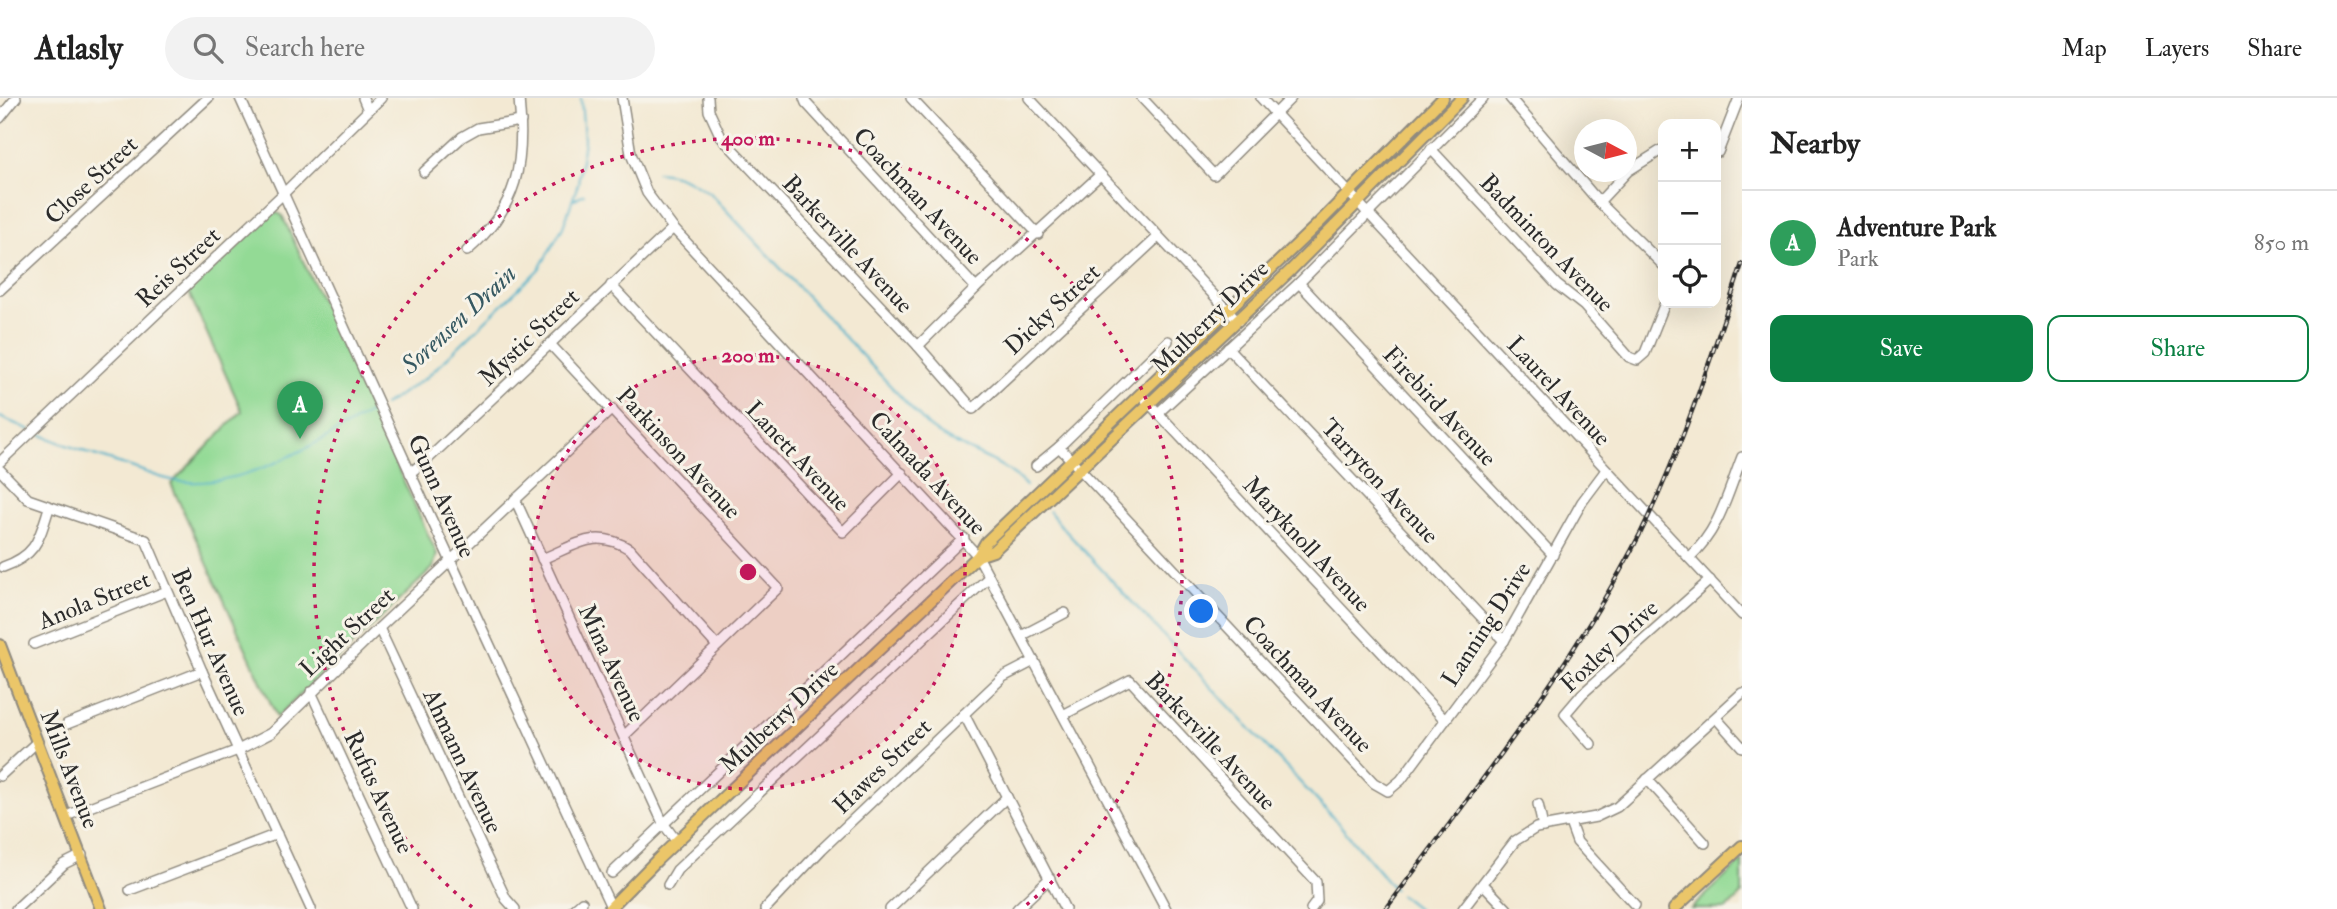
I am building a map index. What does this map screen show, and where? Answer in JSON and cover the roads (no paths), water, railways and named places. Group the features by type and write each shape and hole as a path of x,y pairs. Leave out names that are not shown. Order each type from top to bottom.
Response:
{"main road":[{"name":"Mulberry Drive","path":"1077,463 1141,394 1443,98"},
{"name":"Mulberry Drive","path":"611,908 978,556 986,542 1150,404 1238,321 1462,98"},
{"name":"Mills Avenue","path":"0,645 101,909"},
{"path":"1674,909 1742,846"}],"street":[{"path":"0,118 16,98"},
{"name":"Close Street","path":"0,290 208,98"},
{"name":"Gunn Avenue","path":"240,98 611,908"},
{"path":"363,98 368,110"},
{"name":"Reis Street","path":"0,463 381,98"},
{"path":"467,251 486,235 500,216 511,193 522,149 519,98"},
{"name":"Calmada Avenue","path":"622,98 631,154 648,193 673,228 978,556 1166,909"},
{"name":"Barkerville Avenue","path":"708,98 709,111 721,137 918,346 973,410"},
{"name":"Coachman Avenue","path":"804,98 976,288"},
{"path":"911,98 1038,234"},
{"path":"1029,98 1238,321"},
{"path":"1142,98 1214,175 1291,98"},
{"name":"Laurel Avenue","path":"1261,98 1742,615"},
{"path":"1158,413 1298,283 1483,98"},
{"path":"1510,98 1600,201 1658,260"},
{"path":"1721,142 1739,98"},
{"path":"424,172 462,137 478,128 521,121"},
{"name":"Badminton Avenue","path":"1431,149 1557,285 1584,306 1629,356 1637,360 1645,354 1663,308"},
{"path":"1600,201 1628,171 1658,152"},
{"path":"918,346 976,288 1100,175"},
{"name":"Mystic Street","path":"410,473 673,228"},
{"name":"Dicky Street","path":"973,410 1158,237"},
{"name":"Firebird Avenue","path":"1298,283 1553,555"},
{"name":"Lanett Avenue","path":"611,285 843,532 902,473"},
{"path":"1036,466 1168,341"},
{"name":"Parkinson Avenue","path":"550,344 778,588 717,646"},
{"name":"Tarryton Avenue","path":"1228,348 1504,641"},
{"name":"Maryknoll Avenue","path":"1141,394 1445,720"},
{"name":"Light Street","path":"66,816 238,750 271,733 311,692 612,409"},
{"name":"Coachman Avenue","path":"1059,447 1077,463 1374,783 1388,791"},
{"path":"1689,558 1706,541 1717,521 1742,457"},
{"name":"Ben Hur Avenue","path":"0,470 28,499 146,540 202,671 311,909"},
{"name":"Lanning Drive","path":"1388,791 1401,780 1504,641 1582,502 1606,470"},
{"name":"Mina Avenue","path":"515,499 663,823 677,842"},
{"path":"3,567 20,561 37,545 49,508"},
{"path":"542,559 594,538 615,540 631,550 717,646 625,735"},
{"name":"Mulberry Drive","path":"612,873 964,538"},
{"path":"668,885 677,870 989,577"},
{"name":"Foxley Drive","path":"1591,744 1565,714 1582,694 1710,580"},
{"name":"Anola Street","path":"34,644 167,591"},
{"path":"1021,636 1065,613"},
{"name":"Ahmann Avenue","path":"379,628 506,899 515,909"},
{"name":"Hawes Street","path":"765,909 822,849 1003,677 1034,661"},
{"path":"66,724 202,671"},
{"name":"Barkerville Avenue","path":"1063,715 1130,680 1316,882 1317,901 1311,909"},
{"name":"Rufus Avenue","path":"311,692 412,909"},
{"path":"1463,909 1515,841 1536,828 1570,824 1596,817 1617,807 1742,693"},
{"path":"964,714 1065,909"},
{"path":"1716,718 1742,747"},
{"path":"0,776 37,742"},
{"path":"1647,779 1705,843"},
{"path":"890,909 1007,797"},
{"path":"1538,803 1543,827"},
{"path":"1570,824 1577,842 1635,905"},
{"path":"130,890 276,834"},
{"path":"16,909 64,864 82,855"},
{"path":"1017,909 1050,878"},
{"path":"1483,884 1507,909"},
{"path":"574,909 582,902"}],"waterway":[{"name":"Sorensen Drain","path":"384,405 427,377 539,269 563,227 578,184 584,140 581,98"},
{"path":"656,172 685,179 711,194 928,426 1004,468 1026,486"},
{"path":"573,200 584,194"},
{"name":"Sorensen Drain","path":"35,432 166,479 181,482 212,481 237,476 286,458 376,409"},
{"name":"Sorensen Drain","path":"0,417 30,430"},
{"path":"1049,511 1338,823 1394,889"},
{"path":"1400,895 1418,909"}],"railway":[{"path":"1386,909 1554,679 1614,582 1641,532 1670,467 1696,400 1742,264"}],"place":[{"name":"Adventure Park","path":"300,439"}]}
